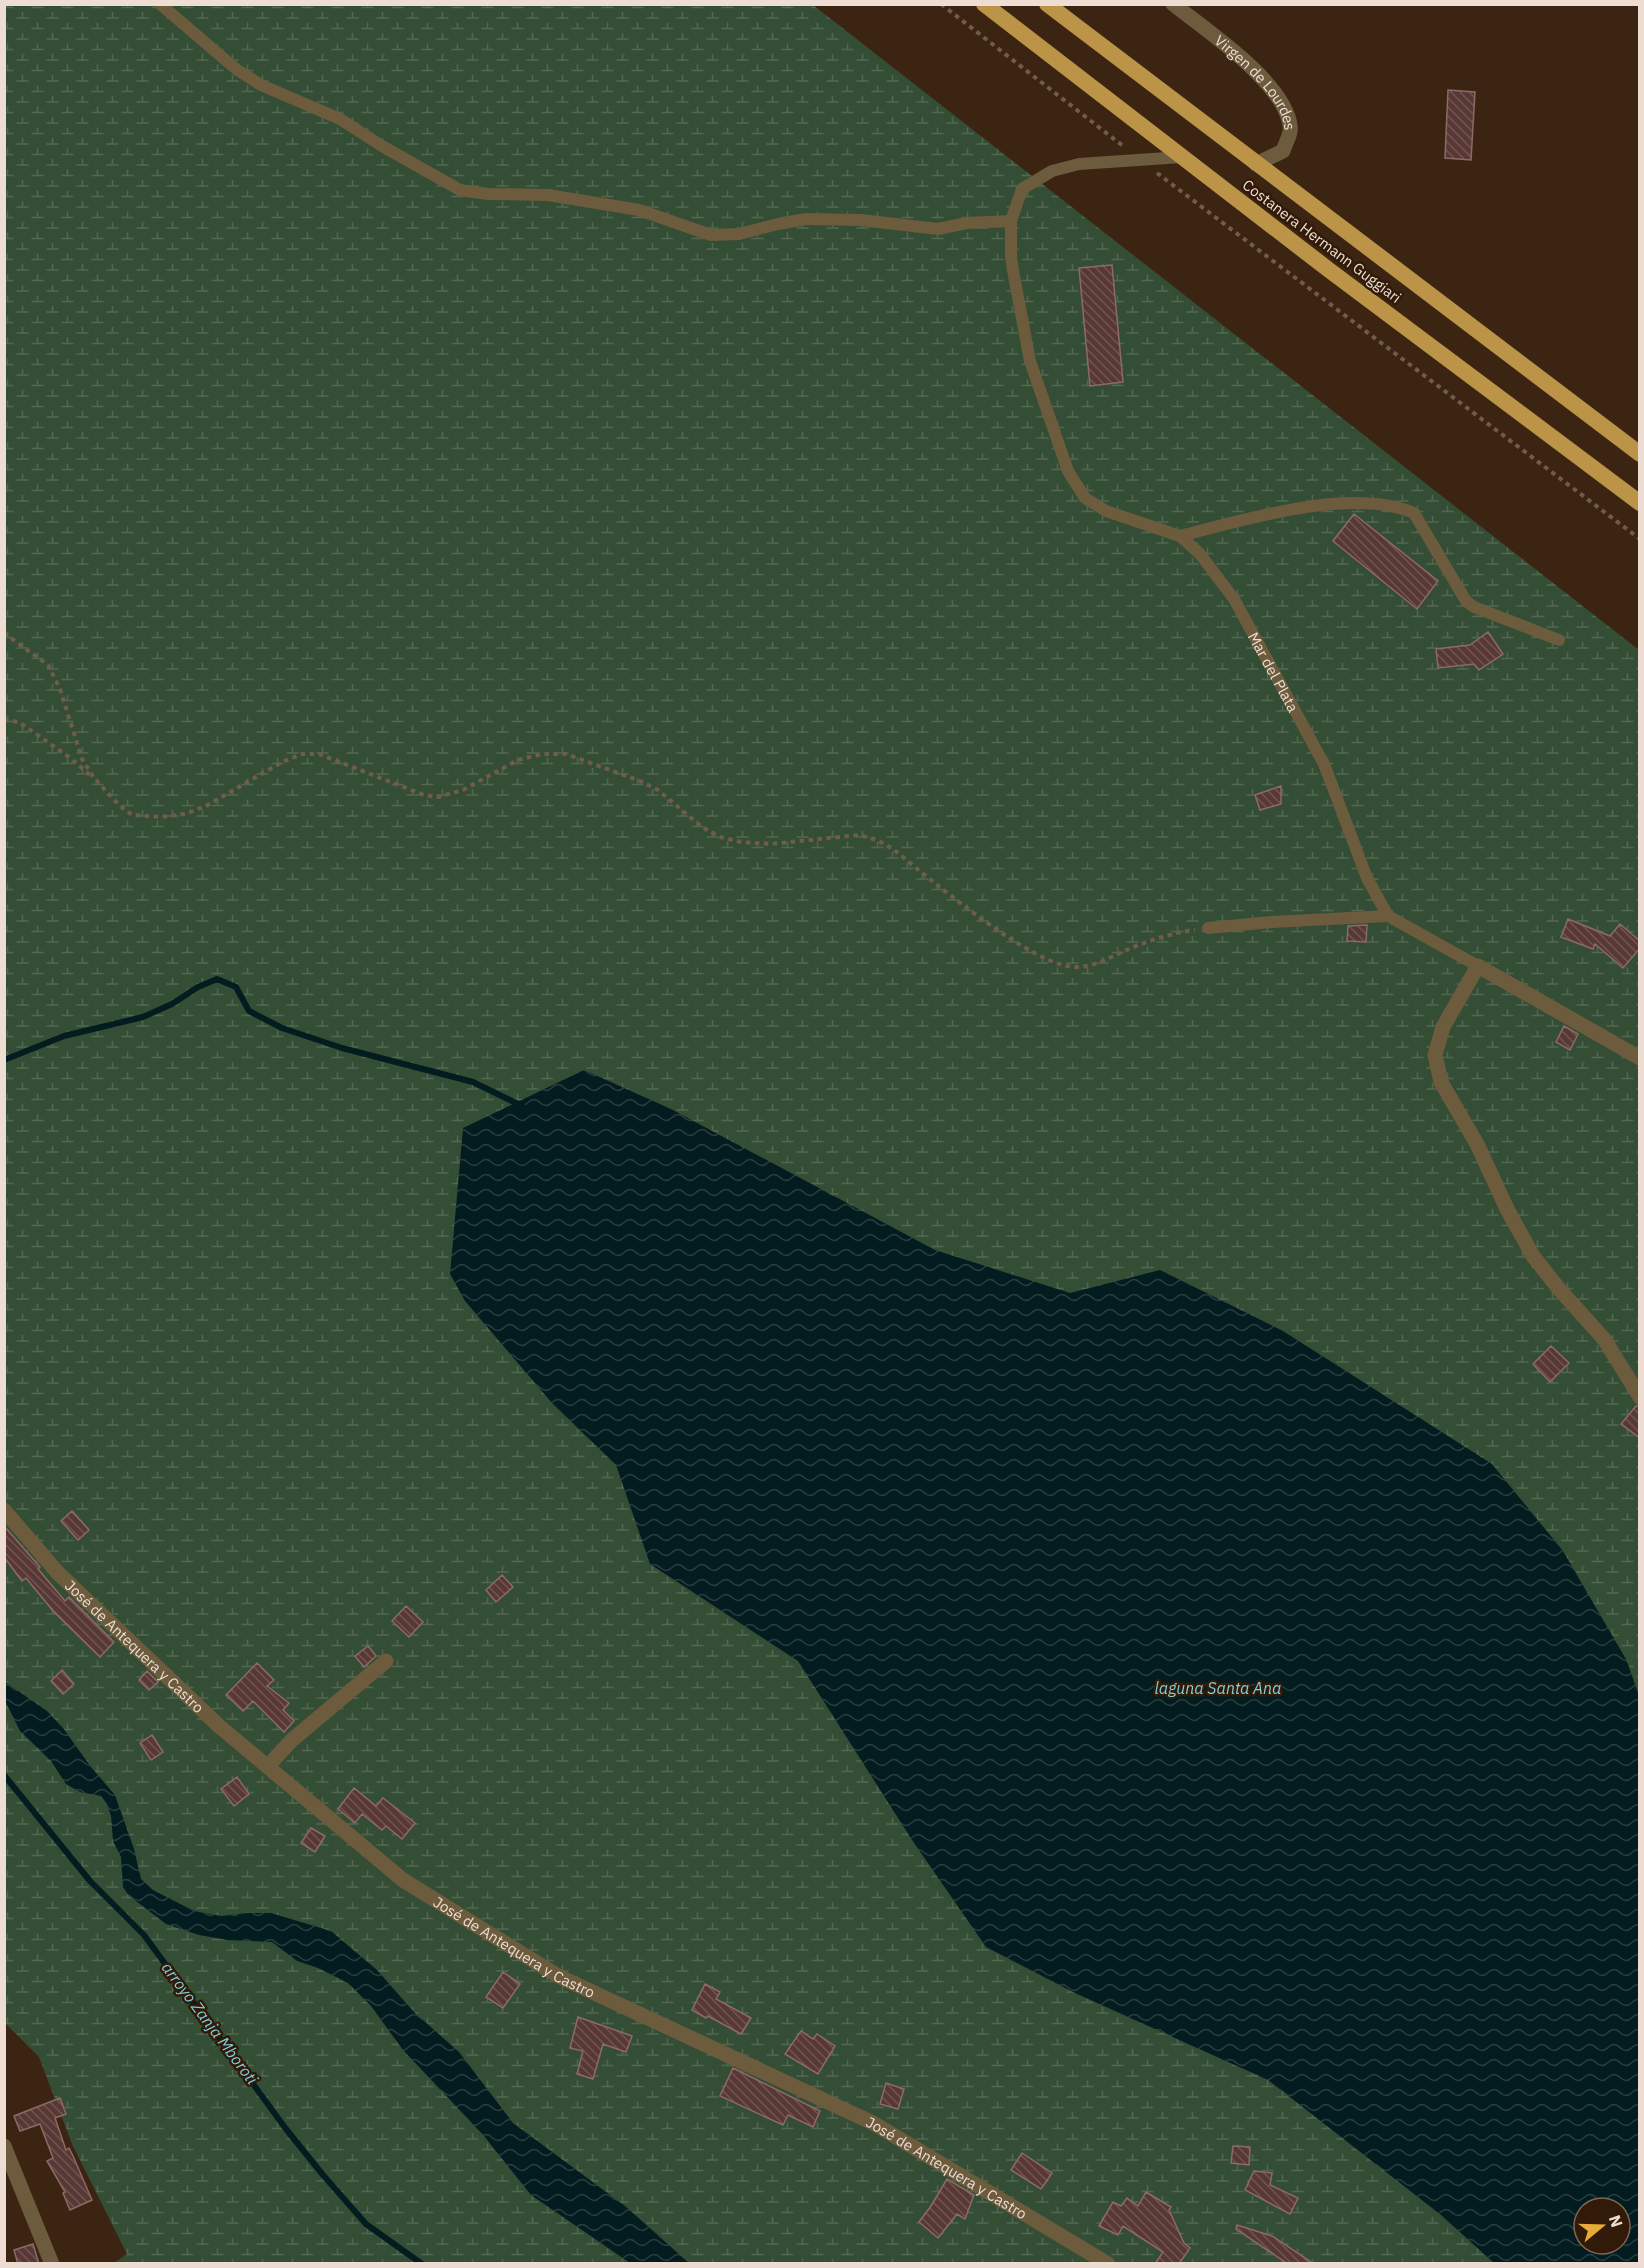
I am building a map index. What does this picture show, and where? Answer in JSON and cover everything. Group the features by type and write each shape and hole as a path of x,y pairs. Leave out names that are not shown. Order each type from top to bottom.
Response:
{"highway":[{"name":"Costanera Hermann Guggiari","path":"984,4 1182,157 1640,503"},
{"name":"Costanera Hermann Guggiari","path":"1047,4 1640,454"}],"street":[{"name":"Virgen de Lourdes","path":"1173,4 1255,70 1286,106 1291,128 1282,152 1256,164"},
{"path":"1640,1058 1478,966 1443,1027 1436,1054 1441,1082 1477,1144 1507,1209 1533,1256 1604,1339 1640,1397"},
{"name":"José de Antequera y Castro","path":"4,1510 58,1573 219,1726 403,1880 558,1976 873,2123 1108,2264"},
{"path":"268,1767 292,1740 386,1661"},
{"path":"4,2146 52,2264"}],"lane":[{"path":"159,4 236,69 261,85 340,119 382,146 460,190 488,194 548,195 639,210 711,236 739,234 806,219 861,220 938,229 967,223 1011,221"},
{"name":"Mar del Plata","path":"1182,157 1079,164 1052,171 1022,189 1011,221 1011,256 1030,361 1068,471 1085,498 1106,511 1180,536 1200,554 1240,609 1324,764 1367,878 1388,916"},
{"path":"1180,536 1287,510 1351,504 1400,507 1414,513 1466,601 1474,607 1559,640"},
{"path":"1208,928 1388,916 1478,966"}],"path":[{"path":"941,4 1140,160 1640,539"},
{"path":"4,633 48,665 60,689 82,759 94,778"},
{"path":"4,720 19,722 69,757 132,815 161,817 206,807 282,762 302,754 319,754 424,795 438,797 463,790 518,760 542,754 566,754 640,781 658,790 702,827 730,840 741,843 771,844 858,835 877,840 893,849 995,928 1052,961 1076,967 1098,963 1130,948 1176,933 1208,928"}],"green space":[{"path":"4,5 813,5 1639,650 1639,2263 114,2263 127,2254 72,2144 39,2057 4,2022"}],"water":[{"name":"laguna Santa Ana","path":"584,1070 671,1109 935,1250 1070,1293 1160,1270 1283,1331 1492,1464 1563,1551 1627,1661 1639,1696 1639,2263 1494,2263 1441,2215 1268,2080 1075,1993 986,1947 912,1840 798,1661 650,1564 616,1465 552,1403 465,1301 450,1274 463,1128"},
{"path":"4,1681 47,1711 115,1795 134,1849 141,1879 153,1890 194,1911 221,1916 271,1913 331,1931 377,1970 414,2012 459,2052 513,2123 625,2206 689,2263 630,2263 531,2195 484,2136 403,2050 371,2006 348,1983 318,1968 297,1961 272,1942 227,1940 199,1935 166,1924 128,1895 123,1887 121,1857 113,1841 111,1816 107,1804 101,1796 80,1792 66,1784 51,1761 20,1731 5,1701"}],"building":[{"path":"1448,90 1475,92 1471,160 1445,158"},
{"path":"1112,265 1123,382 1090,386 1079,268"},
{"path":"1354,514 1438,581 1417,609 1333,541"},
{"path":"1488,632 1503,654 1479,670 1474,664 1438,668 1436,649 1470,645"},
{"path":"1281,786 1281,804 1260,810 1255,795"},
{"path":"1568,919 1610,936 1620,924 1640,941 1640,948 1623,968 1595,944 1593,949 1561,937"},
{"path":"1367,925 1366,942 1347,941 1348,926"},
{"path":"1564,1026 1578,1034 1570,1050 1556,1042"},
{"path":"1551,1346 1569,1363 1550,1382 1533,1364"},
{"path":"1636,1406 1640,1407 1640,1438 1621,1424"},
{"path":"72,1511 89,1530 78,1540 61,1521"},
{"path":"4,1526 40,1567 38,1569 65,1601 69,1597 114,1642 100,1657 54,1612 26,1578 22,1581 4,1557"},
{"path":"502,1575 513,1587 496,1602 486,1590"},
{"path":"406,1606 423,1622 409,1637 392,1621"},
{"path":"368,1646 376,1656 364,1667 355,1656"},
{"path":"257,1663 274,1680 267,1686 289,1703 283,1710 294,1721 284,1732 253,1701 243,1711 226,1695"},
{"path":"62,1670 74,1684 63,1694 51,1681"},
{"path":"147,1671 158,1682 149,1690 139,1680"},
{"path":"152,1735 163,1752 151,1760 140,1743"},
{"path":"237,1777 249,1794 234,1806 221,1789"},
{"path":"354,1788 376,1806 383,1798 415,1823 402,1839 386,1826 382,1830 362,1814 355,1823 338,1809"},
{"path":"311,1828 325,1836 315,1852 301,1843"},
{"path":"503,1972 520,1984 503,2008 486,1997"},
{"path":"705,1984 720,1992 716,1999 751,2018 741,2034 692,2010"},
{"path":"578,2017 632,2036 626,2052 603,2044 593,2079 577,2074 583,2051 570,2048"},
{"path":"801,2031 813,2039 817,2034 835,2046 818,2074 785,2054"},
{"path":"733,2068 820,2111 813,2127 788,2115 783,2125 720,2096"},
{"path":"886,2083 904,2089 898,2109 880,2104"},
{"path":"60,2098 66,2114 55,2118 66,2150 69,2148 92,2200 70,2210 63,2193 65,2192 47,2161 53,2158 40,2124 20,2131 14,2116"},
{"path":"1233,2146 1250,2147 1249,2165 1231,2163"},
{"path":"1022,2153 1052,2173 1041,2189 1011,2170"},
{"path":"1254,2171 1272,2173 1270,2185 1298,2198 1290,2214 1245,2190"},
{"path":"947,2179 974,2195 965,2219 957,2214 938,2238 919,2222"},
{"path":"1146,2192 1171,2207 1169,2210 1184,2243 1190,2248 1179,2264 1155,2264 1163,2252 1123,2226 1118,2235 1099,2226 1113,2202 1121,2206 1127,2198 1138,2206"},
{"path":"1237,2225 1272,2236 1314,2264 1288,2264 1236,2229"},
{"path":"33,2244 39,2264 18,2264 14,2250"}],"waterway":[{"path":"4,1060 64,1036 143,1017 217,979 236,987 249,1011 282,1028 342,1048 473,1082 522,1106"},
{"name":"arroyo Zanja Mboroti","path":"4,1775 90,1881 144,1935 286,2129 323,2175 366,2224 422,2264"}]}
